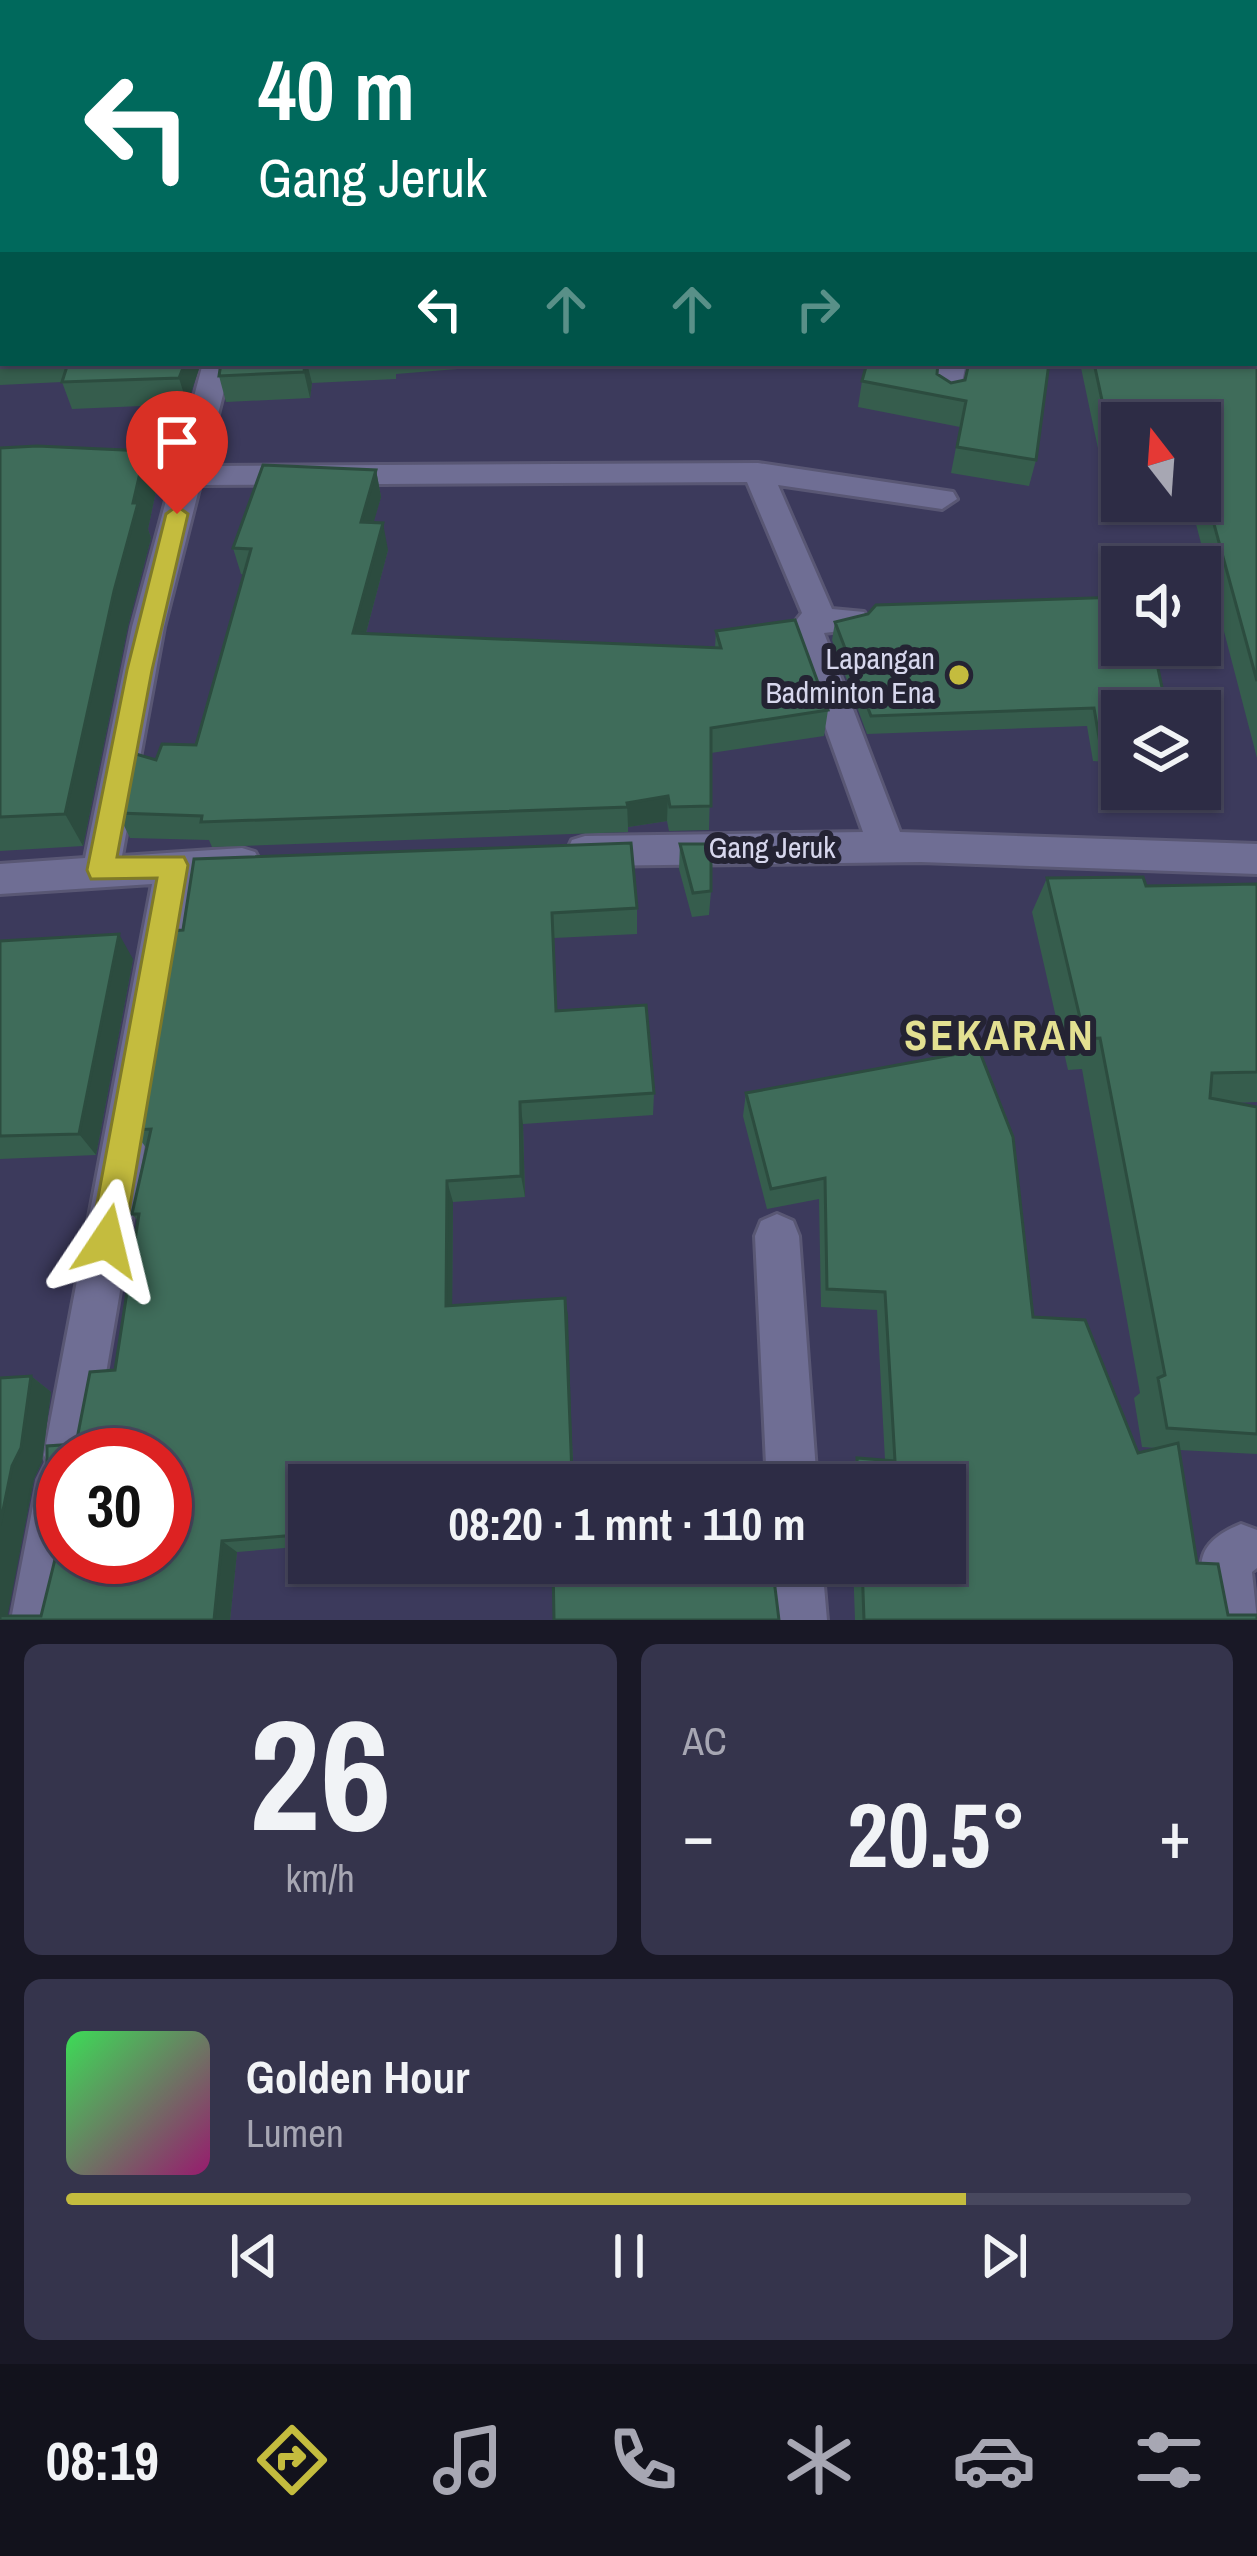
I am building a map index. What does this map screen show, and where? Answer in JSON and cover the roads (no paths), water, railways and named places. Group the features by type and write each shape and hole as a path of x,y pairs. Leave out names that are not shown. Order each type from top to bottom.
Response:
{"street":[{"path":"101,870 148,626 216,366"},
{"path":"948,396 952,366"},
{"path":"187,476 758,473 942,499"},
{"path":"758,473 837,620 807,623 806,628 887,848"},
{"name":"Gang Jeruk","path":"554,852 1100,850 1257,859"},
{"path":"0,879 268,862"},
{"path":"73,1428 174,865"},
{"path":"777,1236 791,1464"},
{"path":"1235,1620 1225,1561 1241,1549"},
{"path":"38,1620 44,1584"},
{"path":"798,1584 801,1620"}],"place":[{"name":"Lapangan Badminton Ena","path":"959,675"}],"district":[{"name":"SEKARAN","path":"1000,1035"}]}
